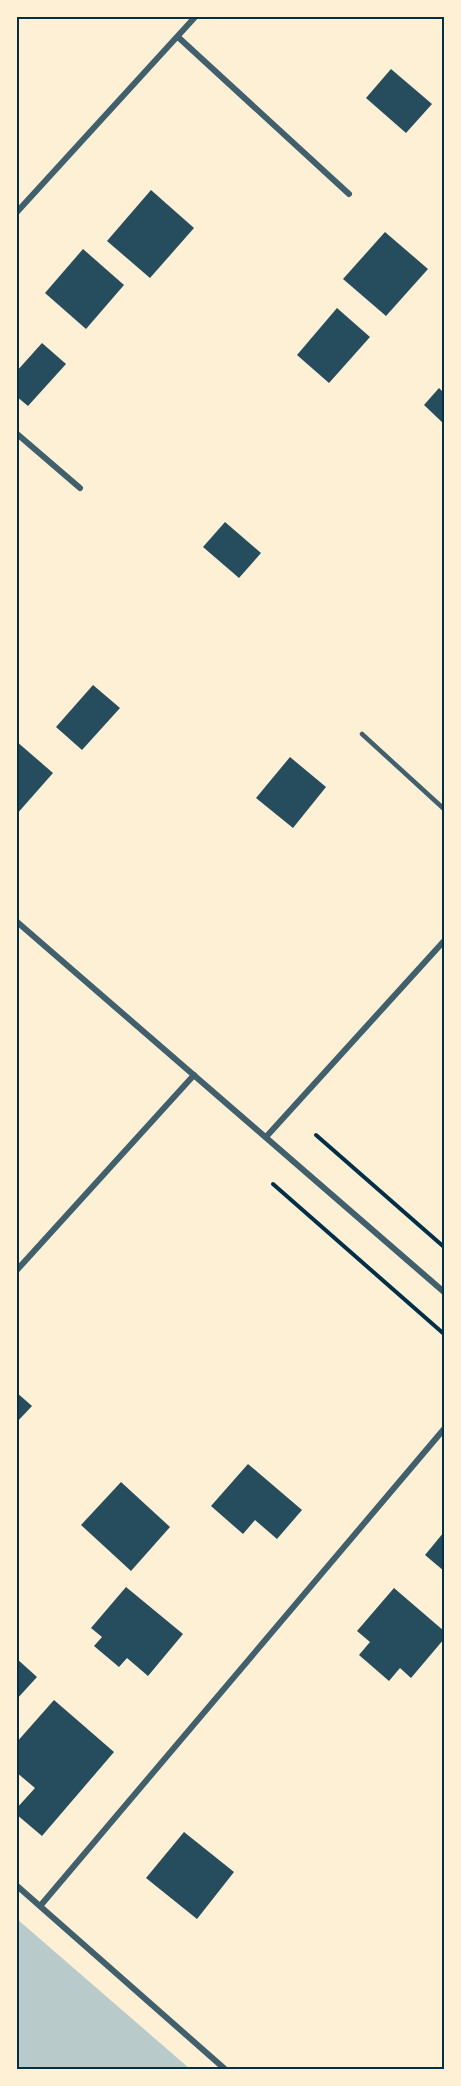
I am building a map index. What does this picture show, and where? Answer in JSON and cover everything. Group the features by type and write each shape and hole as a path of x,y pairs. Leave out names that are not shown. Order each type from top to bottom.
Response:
{"street":[{"path":"16,213 196,16"},
{"path":"178,37 349,194"},
{"path":"16,433 80,488"},
{"path":"16,921 444,1292"},
{"path":"266,1137 444,941"},
{"path":"16,1271 194,1075"},
{"path":"41,1905 444,1429"},
{"path":"16,1885 226,2070"}],"lane":[{"path":"362,734 444,809"}],"path":[{"path":"316,1136 444,1247"},
{"path":"273,1184 444,1334"}],"shaded area":[{"path":"17,1919 190,2069 17,2069"}],"building":[{"path":"391,69 432,104 406,133 366,98"},
{"path":"151,190 194,228 150,278 107,241"},
{"path":"385,232 428,269 386,316 343,279"},
{"path":"83,249 124,285 86,329 45,293"},
{"path":"337,308 370,337 329,383 297,355"},
{"path":"42,343 66,364 28,406 16,396 16,372"},
{"path":"439,388 444,393 444,424 424,405"},
{"path":"225,522 261,553 239,578 203,547"},
{"path":"93,685 120,708 82,750 56,727"},
{"path":"16,741 53,773 16,815"},
{"path":"290,757 326,787 293,828 256,798"},
{"path":"16,1392 32,1406 16,1423"},
{"path":"248,1464 302,1510 277,1539 255,1520 243,1534 211,1506"},
{"path":"121,1482 170,1527 131,1571 81,1525"},
{"path":"444,1532 444,1571 425,1555"},
{"path":"126,1587 183,1634 148,1676 127,1658 119,1667 94,1646 102,1637 91,1628"},
{"path":"394,1588 444,1631 444,1639 411,1678 400,1668 389,1681 359,1655 370,1642 357,1631"},
{"path":"16,1658 37,1677 16,1700"},
{"path":"54,1700 114,1752 42,1836 16,1814 16,1809 35,1788 16,1772 16,1743"},
{"path":"184,1832 234,1872 197,1919 146,1878"}]}
